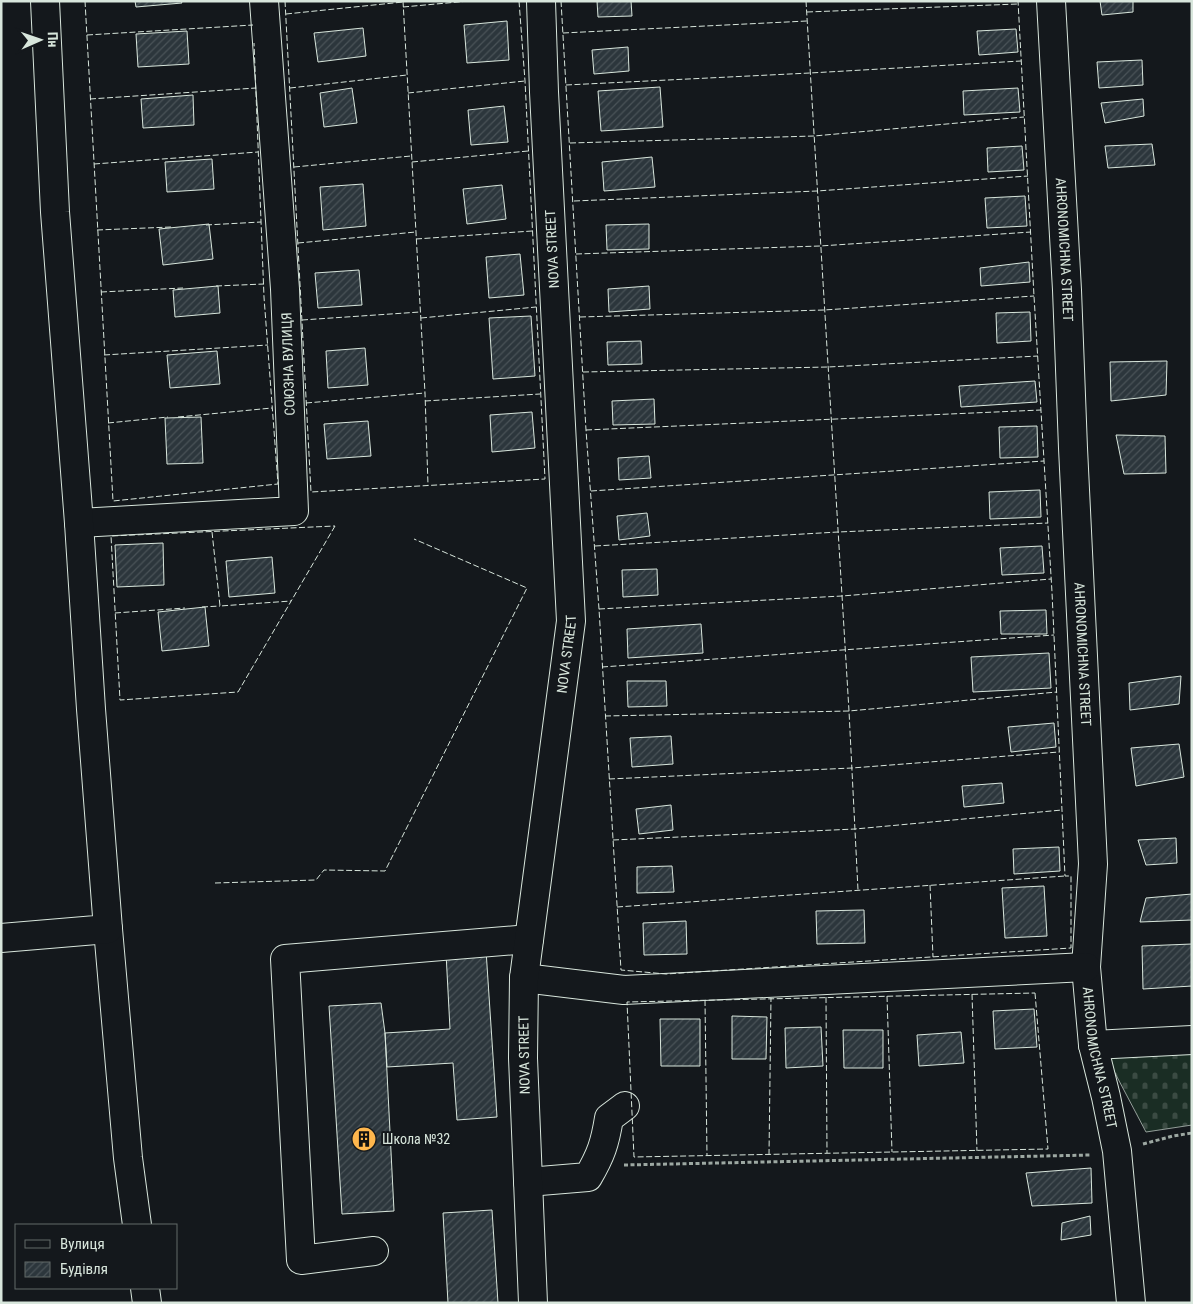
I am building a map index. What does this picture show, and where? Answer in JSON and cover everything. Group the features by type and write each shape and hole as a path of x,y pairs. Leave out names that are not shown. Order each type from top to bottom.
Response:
{"street":[{"path":"45,1 55,212 91,709 128,1158 137,1224"},
{"name":"СОЮЗНА ВУЛИЦЯ","path":"79,523 294,512 286,289 264,1"},
{"name":"NOVA STREET","path":"533,1303 524,1058 524,978 571,621 541,1"},
{"name":"AHRONOMICHNA STREET","path":"1051,1 1067,290 1093,864 1086,967 1093,1046 1106,1097 1116,1151 1131,1303"},
{"path":"1,938 108,929"},
{"path":"374,1251 301,1260 285,959 529,939"},
{"path":"524,978 624,990 1086,967"},
{"path":"1093,1046 1192,1040"},
{"path":"528,1182 588,1177 599,1158 606,1140 609,1118 625,1106"},
{"path":"145,1289 147,1303"}],"path":[{"path":"588,1177 620,1165 1088,1156 1192,1133"}],"green space":[{"path":"1192,1051 1192,1125 1146,1132 1106,1056"}],"building":[{"path":"135,1 181,1 182,3 136,7"},
{"path":"597,1 631,1 632,16 598,17"},
{"path":"1100,1 1133,1 1133,12 1102,15"},
{"path":"507,21 509,60 467,63 464,25"},
{"path":"363,28 366,56 318,62 314,33"},
{"path":"1016,29 1018,52 979,55 977,31"},
{"path":"187,31 189,64 138,67 136,34"},
{"path":"628,47 629,71 594,74 592,50"},
{"path":"1142,60 1143,85 1099,88 1097,62"},
{"path":"660,87 663,127 601,131 598,91"},
{"path":"352,88 357,123 324,127 320,93"},
{"path":"1018,88 1020,112 964,115 963,91"},
{"path":"193,95 194,125 143,128 141,99"},
{"path":"1143,99 1144,116 1105,123 1101,103"},
{"path":"504,106 508,142 471,145 468,110"},
{"path":"1152,144 1155,165 1108,168 1105,146"},
{"path":"1022,146 1024,170 988,172 987,148"},
{"path":"652,157 655,187 604,191 602,162"},
{"path":"212,159 214,189 167,192 165,162"},
{"path":"363,184 366,226 323,230 320,187"},
{"path":"502,185 506,219 467,224 463,189"},
{"path":"1025,196 1027,226 987,228 985,198"},
{"path":"209,224 213,259 163,265 159,229"},
{"path":"649,224 649,249 607,250 606,225"},
{"path":"520,254 524,295 489,298 486,257"},
{"path":"1029,262 1030,282 981,286 980,268"},
{"path":"359,270 362,305 318,308 315,273"},
{"path":"218,286 220,313 175,317 173,290"},
{"path":"649,286 650,309 609,312 608,289"},
{"path":"1030,312 1031,341 997,343 996,313"},
{"path":"531,316 535,376 493,379 489,318"},
{"path":"641,341 642,364 608,365 607,342"},
{"path":"365,348 368,385 328,388 326,351"},
{"path":"217,351 220,384 170,388 167,355"},
{"path":"1167,361 1166,395 1111,401 1110,362"},
{"path":"1035,381 1037,402 961,407 959,386"},
{"path":"654,399 655,424 613,425 612,401"},
{"path":"532,412 535,448 492,452 490,415"},
{"path":"201,417 203,463 167,464 165,418"},
{"path":"368,421 371,456 327,459 324,424"},
{"path":"1037,426 1038,457 1000,458 999,427"},
{"path":"1116,435 1165,436 1166,473 1124,474"},
{"path":"649,456 651,478 619,480 618,458"},
{"path":"1040,490 1041,517 990,519 989,492"},
{"path":"647,513 650,536 619,540 617,516"},
{"path":"163,543 164,585 117,587 115,545"},
{"path":"1042,546 1044,573 1002,575 1000,548"},
{"path":"272,557 275,593 229,597 226,561"},
{"path":"657,569 658,595 623,597 622,570"},
{"path":"205,607 209,646 162,651 158,612"},
{"path":"1046,610 1047,634 1001,634 1000,611"},
{"path":"701,624 703,653 628,658 627,629"},
{"path":"1049,653 1051,688 973,692 971,657"},
{"path":"1181,676 1179,704 1130,710 1129,683"},
{"path":"627,681 666,681 667,706 628,707"},
{"path":"1054,723 1056,747 1011,752 1008,727"},
{"path":"671,736 673,764 632,767 630,738"},
{"path":"1179,744 1184,777 1136,786 1131,748"},
{"path":"1002,783 1004,803 964,807 962,786"},
{"path":"671,805 673,830 639,834 636,809"},
{"path":"1176,838 1177,863 1146,865 1138,840"},
{"path":"1059,847 1060,871 1014,874 1013,849"},
{"path":"672,866 674,892 637,893 637,867"},
{"path":"1044,886 1047,936 1005,938 1002,888"},
{"path":"1192,894 1192,920 1140,922 1146,898"},
{"path":"864,910 865,943 817,944 816,911"},
{"path":"686,921 687,954 644,955 643,923"},
{"path":"1192,944 1192,986 1143,989 1142,946"},
{"path":"486,950 497,1117 457,1120 453,1063 387,1067 385,1033 450,1029 446,953"},
{"name":"Школа №32","path":"381,1003 385,1033 394,1211 342,1214 329,1006"},
{"path":"1034,1009 1037,1047 995,1049 993,1011"},
{"path":"732,1016 767,1017 766,1059 732,1059"},
{"path":"660,1019 700,1019 700,1066 661,1066"},
{"path":"821,1027 823,1066 786,1068 785,1028"},
{"path":"843,1030 883,1030 883,1068 844,1068"},
{"path":"961,1032 964,1063 919,1066 917,1035"},
{"path":"1091,1168 1092,1203 1032,1206 1026,1173"},
{"path":"492,1210 498,1303 448,1303 443,1213"},
{"path":"1090,1216 1091,1235 1061,1240 1062,1223"}],"fence":[{"path":"85,1 113,501 278,484 264,297 254,43"},
{"path":"285,1 311,492 545,479 525,81 519,1"},
{"path":"403,1 425,393 428,485"},
{"path":"403,7 469,1"},
{"path":"561,1 586,430 621,970 666,974 1071,948 1071,876 1065,876 1052,592 1018,1"},
{"path":"806,1 858,890"},
{"path":"286,14 403,2"},
{"path":"807,12 1018,4"},
{"path":"563,33 807,21"},
{"path":"87,35 253,25"},
{"path":"566,85 1021,61"},
{"path":"290,88 407,75"},
{"path":"408,93 525,81"},
{"path":"90,99 256,88"},
{"path":"570,143 814,136 1024,117"},
{"path":"412,162 528,151"},
{"path":"94,164 258,152"},
{"path":"294,167 411,156"},
{"path":"574,201 817,191 1028,176"},
{"path":"206,225 261,222"},
{"path":"97,230 171,227"},
{"path":"416,239 532,231"},
{"path":"298,243 416,232"},
{"path":"576,254 820,246 1031,232"},
{"path":"216,286 264,284"},
{"path":"101,292 183,288"},
{"path":"580,317 824,310 1034,296"},
{"path":"421,318 536,307"},
{"path":"302,320 420,312"},
{"path":"104,355 268,345"},
{"path":"583,372 828,367 1038,356"},
{"path":"306,403 425,393"},
{"path":"425,401 540,394"},
{"path":"178,417 272,408"},
{"path":"586,430 1041,410"},
{"path":"108,423 168,417"},
{"path":"591,491 1044,461"},
{"path":"595,546 838,532 1048,523"},
{"path":"335,526 238,692 120,700 111,536 335,526"},
{"path":"212,532 220,606 291,601"},
{"path":"215,883 316,880 324,870 385,871 527,588 414,539"},
{"path":"599,609 842,596 1051,579"},
{"path":"202,607 220,606"},
{"path":"115,613 185,608"},
{"path":"602,667 1054,635"},
{"path":"605,716 849,711 1057,692"},
{"path":"609,779 852,768 1059,752"},
{"path":"613,840 855,829 1062,810"},
{"path":"617,907 1065,876"},
{"path":"930,885 933,957"},
{"path":"1035,993 1048,1149 634,1157 627,1002 1035,993"},
{"path":"972,994 977,1151"},
{"path":"887,996 892,1152"},
{"path":"826,997 827,1153"},
{"path":"769,1155 771,998"},
{"path":"705,1000 707,1156"}],"place":[{"name":"Школа №32","path":"364,1139"}]}
